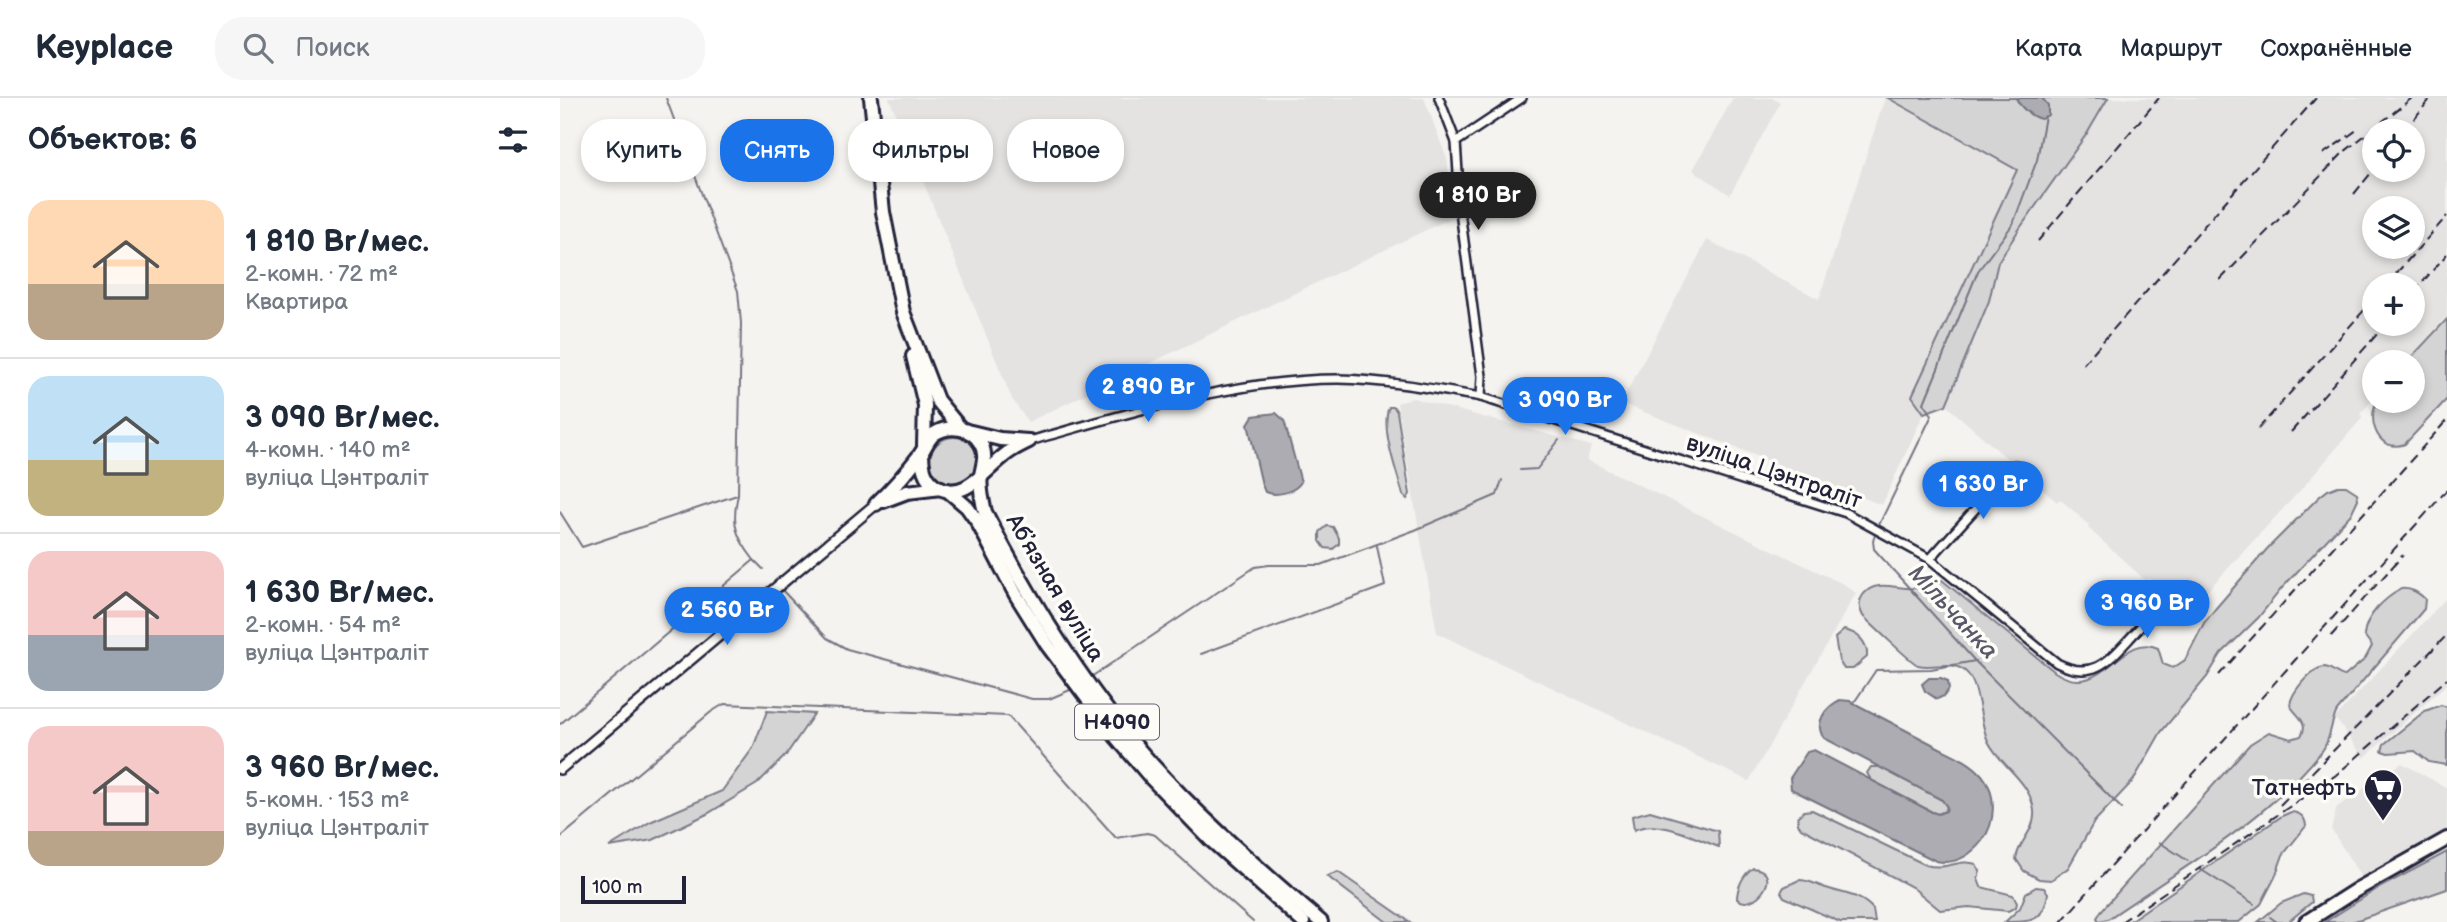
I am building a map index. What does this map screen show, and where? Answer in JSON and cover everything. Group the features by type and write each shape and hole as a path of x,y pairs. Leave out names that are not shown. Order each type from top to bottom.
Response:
{"main road":[{"name":"Н4090","path":"871,98 883,212 904,312 937,400 981,444 985,460 981,475"},
{"name":"Н4090","path":"911,331 914,360 925,405 922,463 925,474 944,489"},
{"path":"876,504 900,481 932,436 945,429 965,430 1000,439 1029,440"},
{"path":"876,504 907,492 967,488 1007,453 1029,440"},
{"name":"Абʼязная вуліца","path":"981,475 985,512 1016,573 1056,638 1097,696 1135,743 1219,832 1321,922"},
{"name":"Абʼязная вуліца","path":"944,489 967,507 977,521 1016,595 1048,646 1117,738 1211,840 1303,922"},
{"path":"2306,922 2356,890 2447,839"}],"street":[{"path":"1439,98 1456,142 1461,219 1482,376 1481,397"},
{"path":"1456,142 1522,98"},
{"name":"вуліца Цэнтраліт","path":"1029,440 1212,394 1263,385 1339,379 1377,382 1481,397 1846,513 1930,559 2057,663 2071,670 2095,669 2109,661 2164,601"},
{"path":"1930,559 2015,465"},
{"path":"560,769 876,504"}],"shaded area":[{"path":"889,98 1424,98 1447,159 1455,216 1028,422 1012,399 923,182 993,182 993,119 898,119"},
{"path":"1733,98 1772,98 1780,103 1730,195 1693,170"},
{"path":"1885,98 2017,170 1912,396 1924,413 1882,505 1621,403 1707,240 1819,299"},
{"path":"1888,98 2108,98 2088,132 1998,262 1989,301 1946,405 1924,413 1912,396 2017,170"},
{"path":"2016,98 2042,98 2048,105 2048,115 2041,119 2033,116"},
{"path":"2108,98 2447,98 2447,316 2417,350 2362,350 2362,418 2305,485 2185,615 2149,579 2145,580 2088,528 2089,525 2060,499 2057,502 1946,405 1989,301 1998,263 2088,132"},
{"path":"2447,319 2447,399 2405,444 2388,444 2377,434 2374,413 2425,413 2425,350 2418,350"},
{"path":"1413,398 1591,446 1587,460 1845,585 1856,593 1749,781 1437,633 1397,403"},
{"path":"1389,407 1394,407 1397,412 1410,494 1407,499 1403,495 1388,438"},
{"path":"1276,413 1284,420 1301,482 1290,491 1280,494 1265,492 1248,424 1253,416"},
{"path":"954,437 971,444 978,461 971,478 954,485 937,478 930,461 937,444"},
{"path":"2338,486 2346,486 2357,493 2358,499 2351,514 2282,588 2258,618 2221,654 2207,677 2161,732 2133,781 2094,822 2068,868 2051,880 2039,879 2024,871 2016,859 2034,818 2032,800 1988,741 1970,677 1959,667 1924,666 1914,663 1863,616 1860,600 1863,595 1874,587 1915,588 1942,580 2055,672 2071,679 2086,679 2098,674 2133,649 2145,645 2158,648 2163,664 2173,668 2185,660 2204,623 2267,549 2319,497"},
{"path":"1327,526 1333,527 1339,538 1339,544 1333,549 1325,548 1320,541 1320,532"},
{"path":"2401,589 2417,592 2425,599 2424,609 2337,711 2325,746 2299,777 2249,822 2108,919 2099,921 2097,918 2101,911 2250,744 2269,732 2291,739 2301,736 2303,723 2290,705 2298,688 2319,668 2327,667 2345,676 2365,659 2372,646 2364,635 2368,621 2382,603"},
{"path":"2447,597 2447,684 2364,758 2335,718"},
{"path":"1844,630 1858,636 1866,647 1867,657 1853,669 1844,669 1839,661 1835,638"},
{"path":"1929,678 1948,681 1949,689 1944,696 1937,699 1925,691 1922,684"},
{"path":"1840,700 1850,701 1958,757 1982,775 1990,790 1992,817 1987,834 1972,851 1950,862 1936,861 1791,789 1790,778 1807,752 1814,750 1932,812 1938,814 1946,811 1947,807 1942,800 1824,738 1820,727 1823,716"},
{"path":"2441,705 2447,707 2447,765 2429,762 2415,751 2382,751 2384,744 2425,711"},
{"path":"767,711 814,714 786,755 757,784 707,814 653,840 609,847 650,822 722,791 753,748"},
{"path":"2402,763 2447,788 2447,830 2361,877 2331,829 2337,807"},
{"path":"1871,767 1880,767 1942,800 1947,807 1945,811 1938,814 1932,812 1871,780 1867,773"},
{"path":"1812,810 1926,865 1940,867 1964,862 1976,864 1980,871 1978,879 1981,887 2013,895 2016,907 2008,911 1969,907 1940,910 1912,887 1801,828 1798,816 1804,811"},
{"path":"1650,811 1718,831 1719,847 1665,828 1654,826 1634,830 1632,816"},
{"path":"2291,812 2302,816 2306,826 2283,855 2261,904 2239,922 2128,922 2282,816"},
{"path":"2447,852 2447,889 2352,922 2325,922 2377,889"},
{"path":"1753,868 1767,876 1767,883 1758,896 1744,902 1737,899 1738,890"},
{"path":"1338,872 1410,922 1387,922 1327,876"},
{"path":"1799,880 1863,900 1873,909 1875,922 1840,922 1784,897 1781,892 1784,887"},
{"path":"2036,887 2044,888 2048,893 2039,915 2022,922 2005,922 2020,908 2026,893"},
{"path":"2303,894 2311,896 2312,902 2288,922 2258,922 2281,903"}],"waterway":[{"path":"560,724 754,560 739,537 735,522 738,495 741,323 738,291 666,98"},
{"name":"Мільчанка","path":"1878,527 1932,415 1924,403 1978,271 2013,224 2037,160 2045,116"},
{"path":"1520,470 1537,469 1559,440"},
{"path":"1094,675 1255,567 1321,565 1415,530 1497,495 1502,480"},
{"path":"560,512 582,547 737,495"},
{"name":"Мільчанка","path":"1876,532 1874,549 1975,661 2122,809"},
{"path":"1201,654 1385,586 1377,546"},
{"path":"754,560 763,569"},
{"path":"782,590 827,638 847,649 1032,699 1049,699 1070,690"},
{"path":"1853,704 1876,670 1931,669 1975,661"},
{"path":"560,838 724,704 1008,716 1116,838 1147,833 1155,835 1253,922"},
{"name":"Мільчанка","path":"2159,842 2188,861"},
{"name":"Мільчанка","path":"2200,869 2254,904"},
{"name":"Мільчанка","path":"2270,917 2277,922"}],"railway":[{"path":"2038,241 2159,98"},
{"path":"2083,364 2316,98"},
{"path":"2220,280 2344,152 2412,98"},
{"path":"2414,119 2431,98"},
{"path":"2323,154 2357,130"},
{"path":"2354,194 2364,182"},
{"path":"2397,273 2447,216"},
{"path":"2425,279 2447,254"},
{"path":"2258,429 2362,313"},
{"path":"2291,432 2375,336"},
{"path":"2219,675 2447,420"},
{"path":"2061,922 2447,490"},
{"path":"2331,636 2403,555"},
{"path":"2280,805 2447,635"},
{"path":"2121,922 2336,775 2447,679"}],"place":[{"name":"Татнефть","path":"2383,822"}]}
